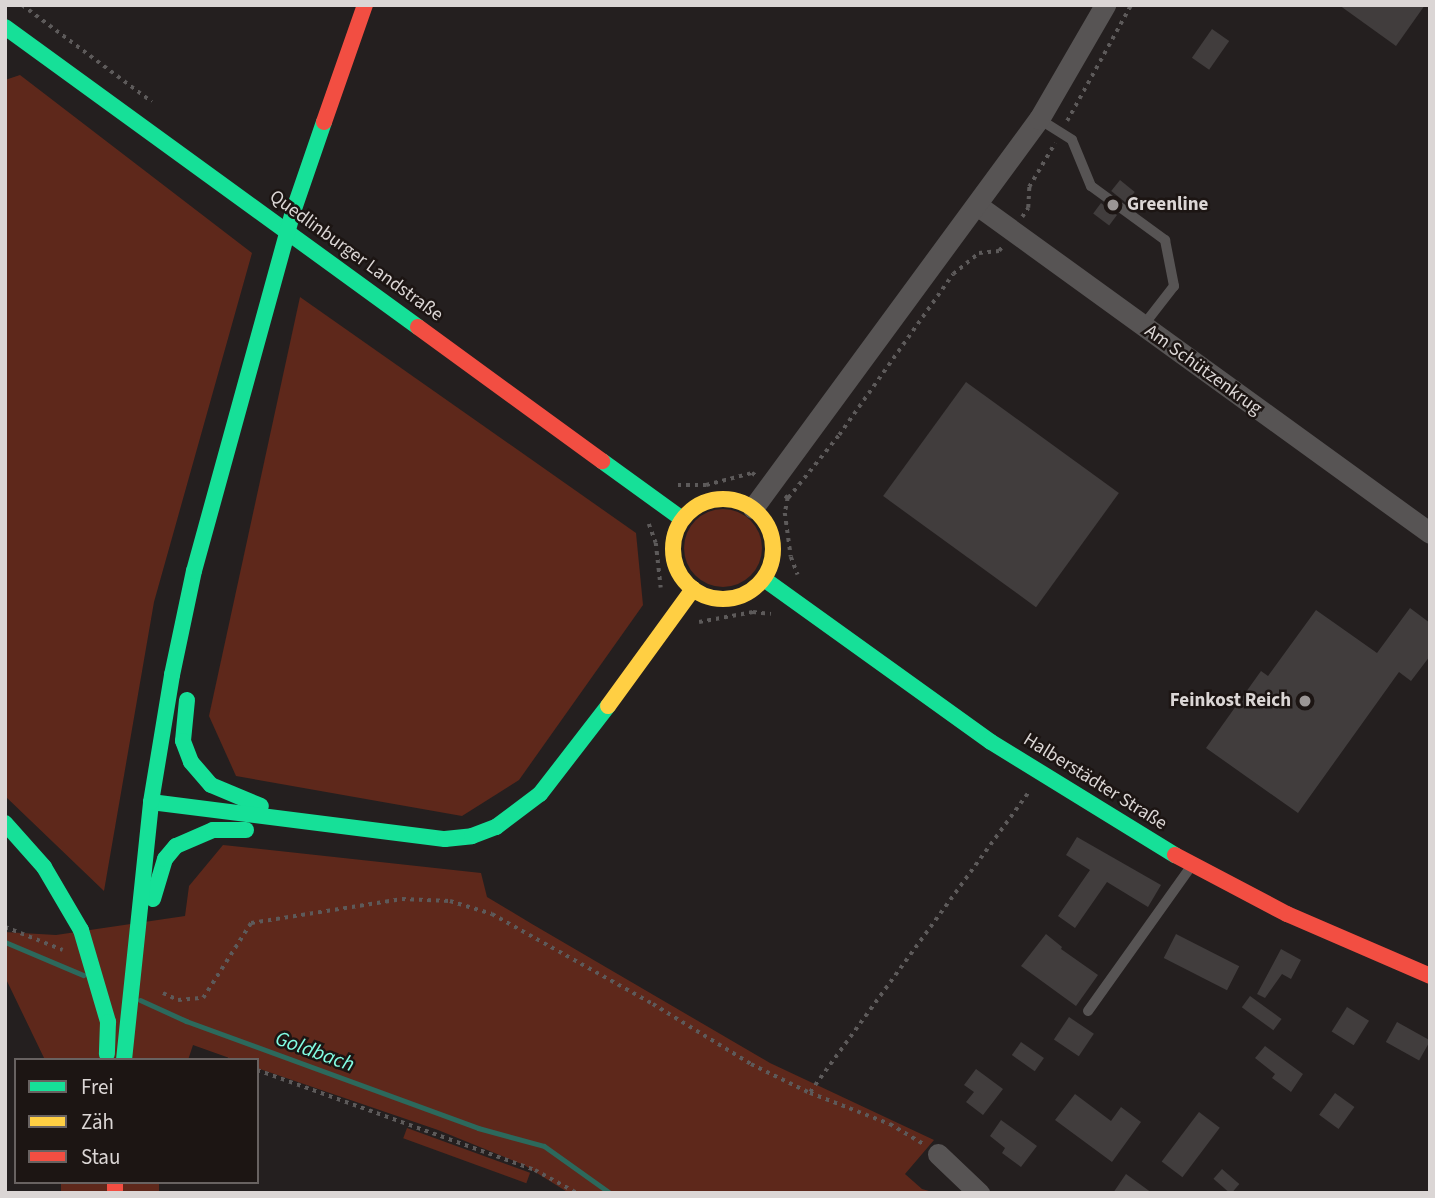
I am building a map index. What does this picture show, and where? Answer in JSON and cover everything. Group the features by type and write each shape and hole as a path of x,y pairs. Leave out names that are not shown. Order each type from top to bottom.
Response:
{"main road":[{"path":"124,1058 137,915 151,802 172,675 211,504 274,275 308,166 365,5"},
{"name":"Quedlinburger Landstraße","path":"5,27 682,519"},
{"path":"732,499 753,508 769,528 773,541 771,567 764,579 747,594 725,600 714,599 693,589 674,562 674,540 682,519 710,500 732,499"},
{"name":"Halberstädter Straße","path":"764,579 1001,749 1192,866 1287,914 1430,976"},
{"path":"151,802 445,839 472,836 496,827 533,801 560,772 693,589"},
{"path":"172,675 188,696 183,741 191,762 200,774 226,793 294,818"},
{"path":"137,915 154,898 165,859 176,846 213,830 270,832 294,818"},
{"path":"5,823 44,867 70,909 89,950 108,1022 107,1058"}],"street":[{"path":"753,508 1039,119 1105,5"},
{"name":"Am Schützenkrug","path":"977,205 1430,533"},
{"path":"938,1154 979,1193"}],"lane":[{"path":"1039,119 1072,140 1091,186 1165,240 1174,286 1143,326"},
{"path":"1088,1011 1178,881 1192,866"}],"path":[{"path":"799,577 791,557 785,513 788,498 839,435 953,274 979,253 999,251 1028,208 1029,187 1131,5"},
{"path":"674,485 706,485 752,473 788,498"},
{"path":"810,1093 1029,791"},
{"path":"163,993 178,1000 203,998 251,923 402,899 450,901 492,914 653,1004 751,1064 810,1093 890,1124 938,1154"},
{"path":"5,928 73,954"},
{"path":"259,1071 535,1170 577,1193"}],"shaded area":[{"path":"20,75 252,253 154,602 104,891 5,796 5,80"},
{"path":"300,297 636,533 643,605 519,780 462,816 236,776 209,716"},
{"path":"723,509 738,512 755,526 762,548 759,563 745,580 723,587 708,584 691,570 684,548 687,533 701,516"},
{"path":"223,845 481,873 487,897 532,924 770,1063 934,1140 905,1174 922,1189 936,1193 569,1193 524,1165 438,1130 259,1069 259,1058 229,1058 193,1045 189,1058 44,1058 5,977 5,932 56,935 185,916 189,886"},
{"path":"407,1128 530,1173 526,1183 403,1138"},
{"path":"61,1184 159,1184 159,1193 61,1193"}],"building":[{"path":"1339,5 1425,5 1396,46"},
{"path":"1212,29 1229,41 1209,70 1192,58"},
{"path":"1120,180 1135,192 1126,203 1111,191"},
{"path":"1101,203 1117,215 1109,225 1093,213"},
{"path":"966,382 1119,493 1036,607 883,496"},
{"path":"1410,608 1430,623 1430,656 1411,681 1399,672 1298,813 1206,748 1261,671 1268,676 1316,610 1377,653"},
{"path":"1077,837 1161,885 1148,907 1107,882 1075,928 1058,916 1090,870 1066,855"},
{"path":"1046,934 1062,947 1061,949 1098,975 1076,1006 1021,966"},
{"path":"1176,934 1239,966 1227,990 1164,958"},
{"path":"1281,949 1301,960 1291,979 1282,974 1265,998 1257,994"},
{"path":"1250,996 1282,1019 1273,1030 1242,1007"},
{"path":"1347,1007 1369,1021 1354,1045 1332,1032"},
{"path":"1069,1017 1094,1034 1079,1056 1054,1039"},
{"path":"1397,1022 1430,1040 1419,1061 1386,1042"},
{"path":"1021,1042 1044,1058 1035,1071 1012,1055"},
{"path":"1265,1046 1303,1074 1291,1092 1272,1078 1275,1074 1255,1058"},
{"path":"976,1069 1003,1089 983,1115 966,1102 974,1092 964,1085"},
{"path":"1335,1093 1354,1107 1339,1129 1319,1115"},
{"path":"1075,1094 1111,1121 1121,1107 1141,1122 1112,1162 1055,1120"},
{"path":"1199,1112 1220,1128 1182,1177 1162,1162"},
{"path":"1001,1120 1037,1146 1021,1167 1002,1153 1005,1148 990,1136"},
{"path":"1222,1169 1239,1184 1230,1193 1213,1179"},
{"path":"1126,1174 1152,1193 1113,1193"}],"waterway":[{"name":"Goldbach","path":"5,942 83,975"},
{"name":"Goldbach","path":"140,1000 186,1021 478,1128 544,1146 610,1193"}],"traffic: fast":[{"path":"5,27 418,327"},
{"path":"124,1058 151,802 172,675 194,571 293,212 324,122"},
{"path":"602,461 682,519"},
{"path":"764,579 991,742 1175,855"},
{"path":"187,700 183,741 191,762 211,785 261,806"},
{"path":"151,802 445,839 472,836 496,827 540,794 608,706"},
{"path":"5,823 44,867 81,930 108,1022 107,1054"},
{"path":"153,899 165,859 176,846 213,830 246,830"}],"traffic: slow":[{"path":"723,499 742,503 759,513 769,530 773,549 769,568 759,585 742,595 723,599 704,595 687,585 677,568 673,549 677,530 687,513 704,503 723,499"},
{"path":"608,706 693,589"}],"traffic: jam":[{"path":"324,122 365,5"},
{"path":"418,327 602,461"},
{"path":"1175,855 1287,914 1430,976"},
{"path":"115,1184 115,1193"}],"place":[{"name":"Greenline","path":"1113,205"},
{"name":"Feinkost Reich","path":"1305,701"}]}
